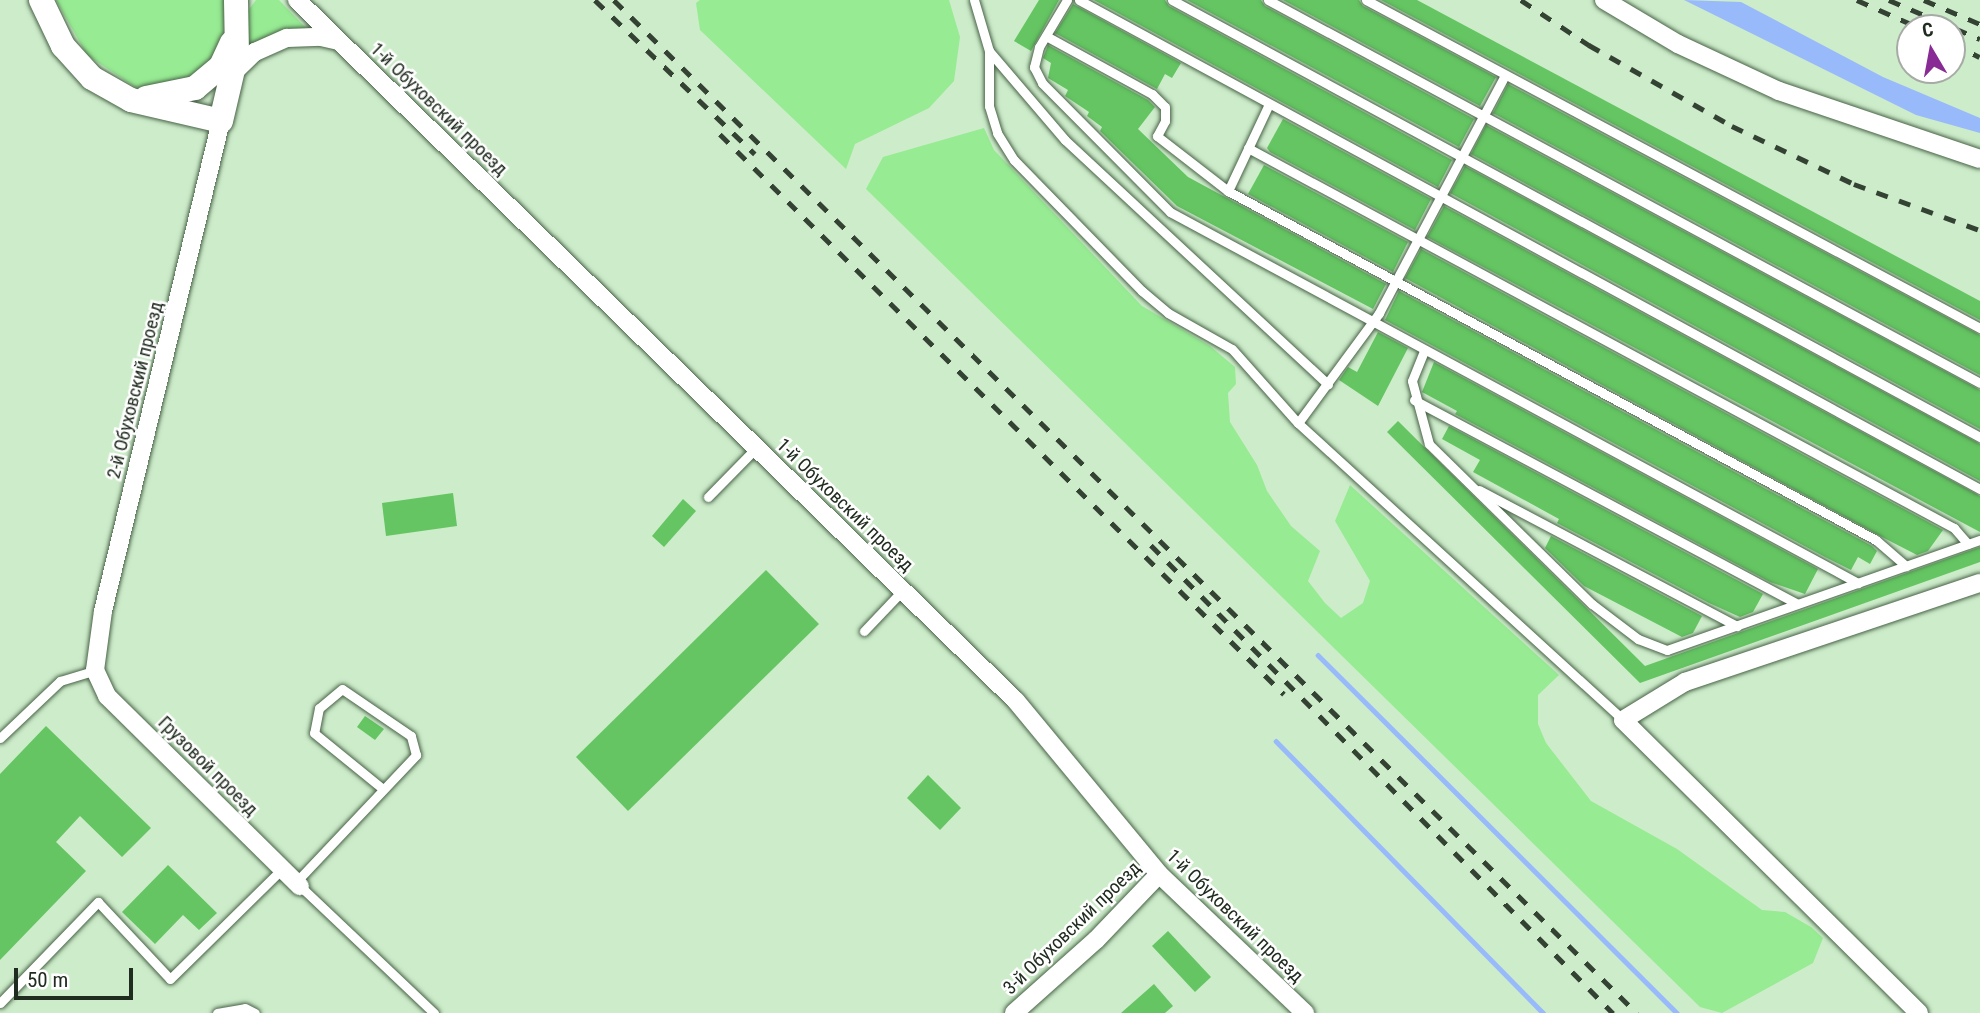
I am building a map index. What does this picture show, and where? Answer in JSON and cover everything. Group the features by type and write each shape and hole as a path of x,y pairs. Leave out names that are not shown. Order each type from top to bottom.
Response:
{"street":[{"path":"41,0 49,23 76,64 92,78 131,100 221,121 234,72 238,5"},
{"name":"1-й Обуховский проезд","path":"296,0 1016,701 1158,874 1305,1013"},
{"path":"1604,0 1678,44 1779,91 1980,159"},
{"path":"131,100 178,94 208,79 228,53 238,5"},
{"path":"234,72 255,52 287,38 321,37 340,42"},
{"name":"2-й Обуховский проезд","path":"95,670 103,611 221,121"},
{"path":"1919,1013 1623,720 1685,682 1980,583"},
{"name":"Грузовой проезд","path":"95,670 107,696 298,884"},
{"name":"3-й Обуховский проезд","path":"1014,1013 1096,940 1158,874"}],"lane":[{"path":"974,0 989,51 989,106 997,132 1014,160 1142,291 1168,313 1232,349 1298,423 1623,720"},
{"path":"1067,0 1046,36 1034,67 1042,83 1150,196 1170,212 1858,583"},
{"path":"1079,0 1980,489"},
{"path":"1172,0 1980,437"},
{"path":"1268,0 1980,383"},
{"path":"1366,0 1980,328"},
{"path":"1046,36 1152,94 1165,107 1165,121 1157,136 1228,191 1380,270 1395,282 1876,540 1906,566"},
{"path":"989,51 1065,140 1328,384"},
{"path":"1298,423 1373,321 1505,75"},
{"path":"1228,191 1269,104"},
{"path":"1248,148 1954,528 1968,544"},
{"path":"1424,351 1412,382 1414,400 1429,444 1592,604 1638,639 1667,650 1980,540"},
{"path":"1414,400 1797,604"},
{"path":"708,497 756,448"},
{"path":"1471,486 1737,626"},
{"path":"864,631 902,591"},
{"path":"0,738 60,681 95,670"},
{"path":"383,789 314,733 319,708 342,689 411,736 416,755 298,884 434,1013"},
{"path":"0,1003 98,902 170,979 282,869"},
{"path":"216,1013 245,1008 255,1013"}],"green space":[{"path":"56,0 228,0 226,27 221,46 191,83 157,91 135,87 87,55"},
{"path":"256,0 279,0 307,29 247,50 247,12"},
{"path":"700,0 949,0 960,37 954,81 929,108 855,144 846,169 700,30 696,3"},
{"path":"984,128 994,150 1142,306 1210,346 1235,367 1236,384 1228,393 1230,422 1257,465 1267,491 1291,526 1320,551 1308,581 1325,603 1341,618 1363,603 1370,581 1335,521 1350,485 1559,675 1538,695 1538,724 1546,743 1591,801 1677,849 1762,910 1785,912 1811,927 1823,938 1813,963 1722,1013 1700,1007 866,189 883,157"}],"water":[{"path":"1684,0 1741,2 1896,84 1980,118 1980,133 1916,115"}],"building":[{"path":"1039,0 1059,0 1031,51 1014,41"},
{"path":"1094,0 1165,0 1169,6 1452,160 1438,187"},
{"path":"1187,0 1261,0 1265,6 1474,119 1459,147"},
{"path":"1283,0 1359,0 1363,6 1496,77 1480,106"},
{"path":"1381,0 1417,0 1980,301 1980,320"},
{"path":"1073,4 1181,63 1172,78 1165,74 1157,89 1055,33"},
{"path":"1048,45 1148,100 1155,107 1138,129 1188,177 1386,284 1373,309 1177,206 1100,131 1102,127 1087,116 1089,112 1065,96 1068,90 1048,78 1051,63 1043,58"},
{"path":"1508,84 1980,335 1980,375 1493,113"},
{"path":"1283,119 1431,199 1415,230 1270,152 1267,148"},
{"path":"1486,125 1980,390 1980,429 1471,154"},
{"path":"1264,165 1408,242 1393,272 1248,194"},
{"path":"1465,166 1980,444 1980,481 1450,193"},
{"path":"1444,206 1980,496 1980,532 1427,237"},
{"path":"1421,249 1943,530 1928,551 1917,555 1884,538 1405,278"},
{"path":"1399,291 1872,546 1877,551 1870,564 1858,557 1851,570 1825,557 1385,320"},
{"path":"1378,332 1408,348 1378,406 1339,380 1348,367 1357,372"},
{"path":"1434,362 1818,569 1805,594 1770,582 1455,414 1457,411 1422,392"},
{"path":"1398,421 1645,666 1980,547 1980,562 1640,683 1387,432"},
{"path":"1449,426 1763,594 1753,612 1740,617 1709,603 1557,523 1559,519 1473,472 1480,460 1442,439"},
{"path":"453,493 457,526 386,536 382,503"},
{"path":"683,499 696,511 664,547 652,536"},
{"path":"1551,536 1702,616 1693,633 1682,637 1584,586 1545,548"},
{"path":"766,570 819,624 628,811 576,757"},
{"path":"365,716 384,729 375,740 357,727"},
{"path":"46,726 151,828 122,857 80,816 56,842 86,871 0,960 0,774"},
{"path":"928,775 961,808 940,830 907,798"},
{"path":"168,865 217,913 199,930 183,915 155,944 122,912"},
{"path":"1168,931 1211,977 1195,992 1152,946"},
{"path":"1154,984 1173,1006 1165,1013 1121,1013"}],"waterway":[{"path":"1318,655 1677,1013"},
{"path":"1276,741 1543,1013"}],"railway":[{"path":"595,0 755,154"},
{"path":"614,0 1637,1013"},
{"path":"1521,0 1589,45 1732,126 1854,184 1980,230"},
{"path":"1857,0 1896,17"},
{"path":"1889,0 1980,39"},
{"path":"1924,0 1980,24"},
{"path":"1966,50 1980,57"},
{"path":"720,134 1284,694"},
{"path":"1151,545 1613,1013"}]}
